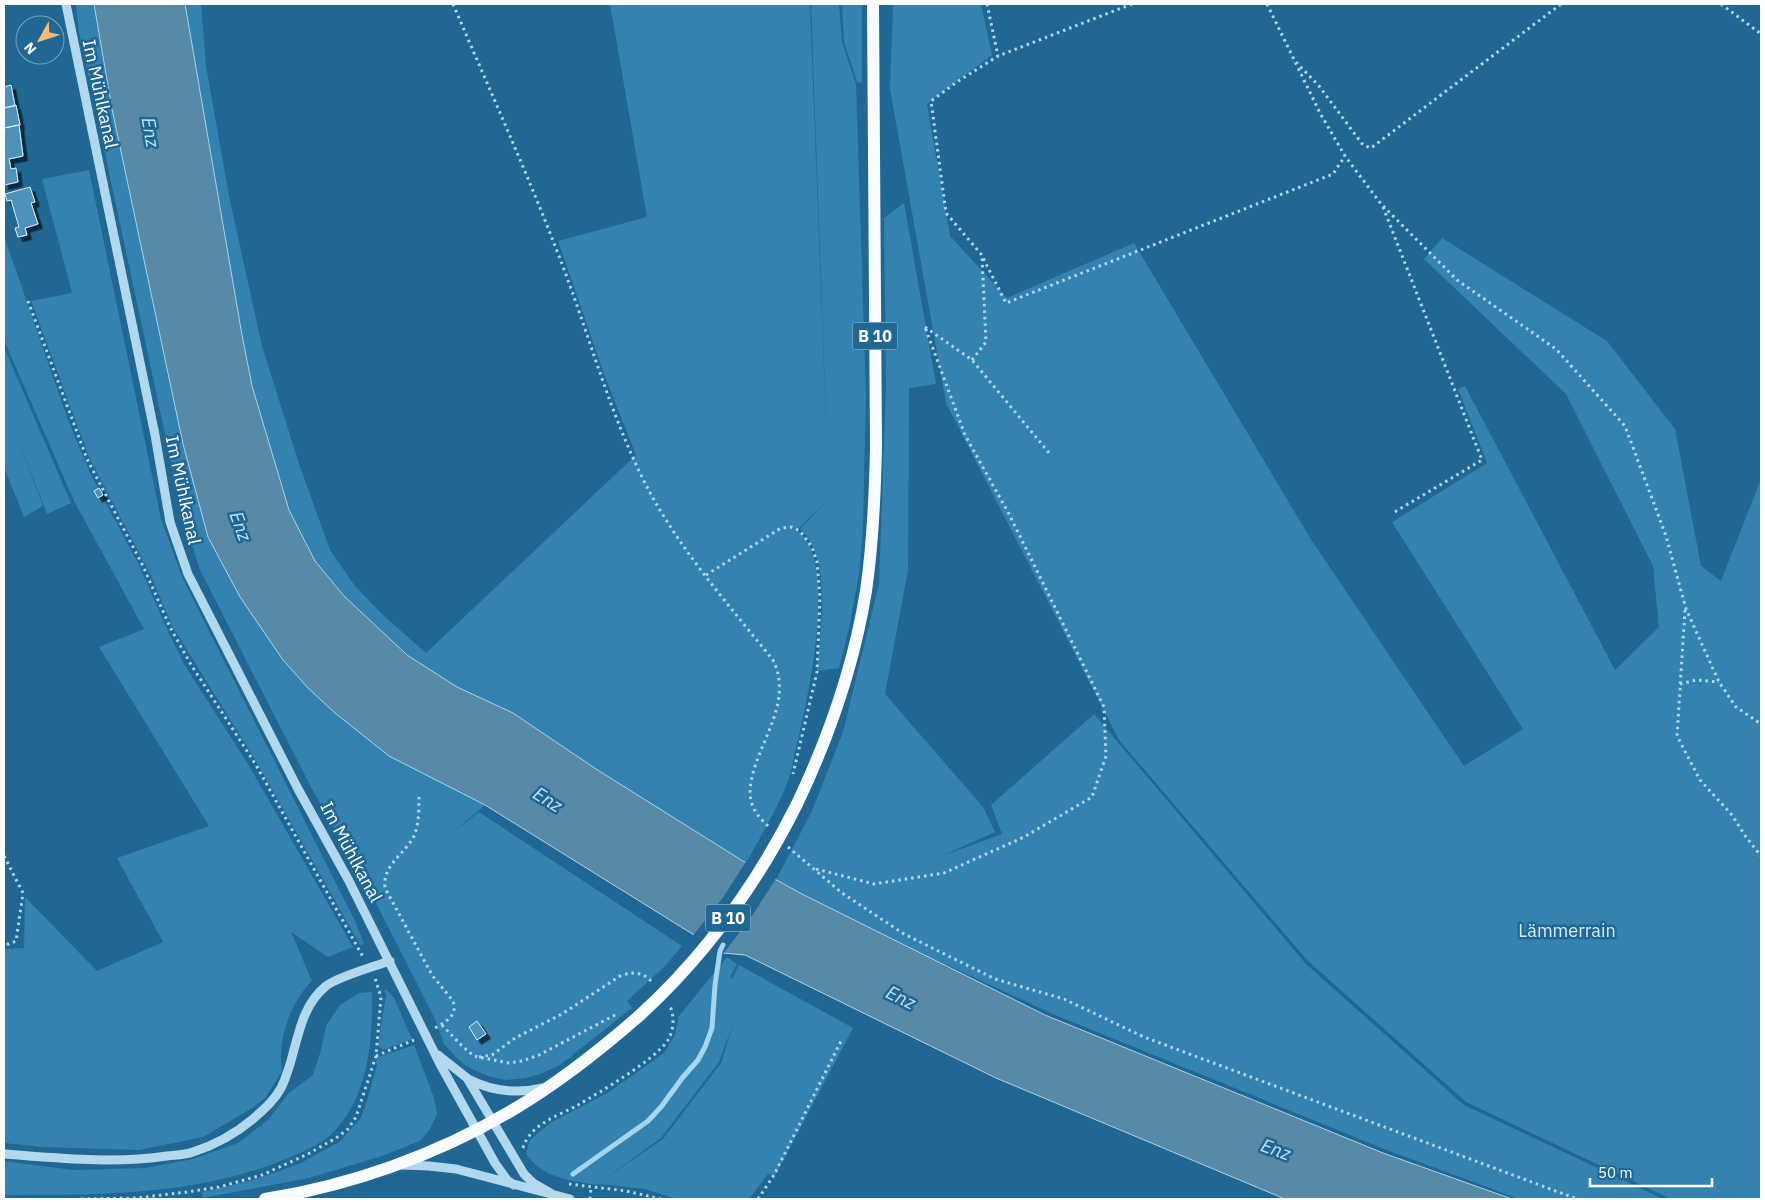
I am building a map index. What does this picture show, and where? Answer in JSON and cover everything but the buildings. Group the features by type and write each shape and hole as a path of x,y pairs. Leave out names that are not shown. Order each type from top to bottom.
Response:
{"main road":[{"name":"B 10","path":"265,1199 333,1185 426,1153 509,1112 594,1054 639,1016 680,976 729,918 771,854 797,804 821,750 844,684 864,601 871,549 876,446 872,4"}],"street":[{"name":"Im Mühlkanal","path":"66,4 153,426 166,504 179,551 188,574 298,789 349,881 425,1035 502,1173 514,1185"},
{"path":"4,1154 143,1160 192,1153 232,1135 270,1103 280,1090 288,1072 305,1012 315,998 327,985 390,961"},
{"name":"Im Mühlkanal","path":"434,1052 467,1078 524,1174 534,1183 552,1194"},
{"path":"467,1078 491,1088 507,1091 535,1090 548,1087"},
{"path":"391,1166 447,1167 570,1199"}],"path":[{"path":"453,4 526,173 634,458 659,508 706,575 772,660 779,675 779,702 754,770 750,788 755,810 776,834"},
{"path":"987,4 998,56"},
{"path":"1132,4 998,56 931,101 946,213 981,254 1006,303 1332,174 1345,156"},
{"path":"1267,4 1320,113 1345,156 1381,204 1457,280 1556,349 1625,426 1666,536 1686,609 1719,682 1736,707 1761,724"},
{"path":"1293,58 1319,86 1363,145 1371,148 1561,4"},
{"path":"1721,4 1761,34"},
{"path":"1381,204 1482,460 1393,513"},
{"path":"972,360 986,342 981,254"},
{"path":"28,301 87,459 143,566 170,628 190,664 256,765 370,968 382,997 376,1056 360,1110 352,1124 336,1138 308,1154 262,1174 219,1187 137,1198 81,1199"},
{"path":"815,868 874,884 944,873 1024,837 1092,797 1106,756 1104,707 1009,514 964,435 925,327 972,360 1050,454"},
{"path":"706,575 781,528 797,529 812,547 817,562 820,597 816,672 792,779"},
{"path":"1686,609 1677,736 1700,780 1732,815 1761,856"},
{"path":"1680,684 1696,680 1719,682"},
{"path":"419,797 415,834 388,869 384,881 385,888 421,955 432,974 453,1001 454,1010 448,1020 437,1027 433,1019"},
{"path":"782,840 842,893 904,934 995,979 1064,999 1144,1037 1577,1199"},
{"path":"4,856 23,893 16,941 4,944"},
{"path":"442,1025 474,1056 510,1063 539,1055 622,1010"},
{"path":"376,1056 425,1035"},
{"path":"758,1199 774,1175 841,1041"},
{"path":"562,1183 639,1193 661,1199"},
{"path":"590,1199 591,1187"}],"green space":[{"path":"76,4 94,4 112,109 183,444 208,537 389,756 485,805 452,833 479,812 682,946 666,965 627,1001 632,1008 560,1065 540,1074 526,1078 505,1080 488,1076 465,1065 444,1044 435,1019 373,897 310,785 200,570 183,518 79,32"},
{"path":"185,4 201,4 206,66 229,196 262,346 299,464 330,550 355,586 384,616 426,653 636,455 605,377 558,241 647,217 610,4 810,4 829,498 797,530 810,546 816,570 818,598 817,630 813,662 803,720 790,776 774,812 746,863 596,769 513,713 457,687 407,655 344,596 315,561 289,510 252,386"},
{"path":"811,4 839,4 842,42 856,84 866,395 863,526 859,575 839,668 817,671 822,616 821,577 817,558 810,542 800,529 829,498"},
{"path":"842,4 862,4 862,83 857,82 844,42"},
{"name":"Lämmerrain","path":"893,4 981,4 992,55 927,104 950,236 1007,298 1134,243 1312,541 1464,766 1523,729 1392,522 1487,463 1458,389 1465,386 1615,670 1659,627 1653,566 1566,394 1424,259 1442,238 1607,341 1675,429 1701,566 1721,581 1761,479 1761,1199 1671,1199 1466,1102 1307,960 1119,740 946,403 890,89"},
{"path":"89,170 161,519 183,579 356,923 364,944 360,945 256,761 172,626 151,576 89,457 31,301 72,293 42,179"},
{"path":"904,203 936,384 909,388 908,570 885,694 983,807 995,832 942,856 1002,834 991,805 1094,714 1306,964 1464,1105 1663,1199 1519,1199 1384,1149 1048,1012 934,959 776,880 812,811 843,732 879,584 886,386 884,218"},
{"path":"4,236 67,417 90,473 139,565 184,664 248,764 353,947 328,957 291,932 312,981 297,1000 287,1023 281,1047 282,1071 266,1097 254,1107 203,1137 139,1150 40,1147 4,1143 4,949 24,948 25,897 97,971 163,942 117,858 209,826 99,647 144,629 74,501 4,340"},
{"path":"4,347 71,503 47,514 18,439 43,506 24,517 4,467"},
{"path":"727,957 737,964 730,977 732,979 739,965 853,1028 775,1176 768,1174 749,1199 676,1199 645,1189 566,1179 547,1173 539,1168 526,1153 530,1140 550,1123 609,1092 664,1053 675,1035 679,1016","holes":["733,1024 721,1063 663,1139 604,1179 661,1138 719,1062"]},
{"path":"384,990 387,990 394,998 412,1039 383,1050 378,1046 386,995"},
{"path":"372,992 370,1045 363,1080 357,1096 339,1126 327,1138 313,1147 247,1173 179,1187 74,1195 4,1195 4,1161 74,1170 145,1168 193,1159 238,1143 268,1120 289,1093 313,1075 326,1026 340,1005 359,993"},
{"path":"414,1045 434,1098 437,1114 430,1129 420,1141 382,1156 309,1178 203,1198 202,1192 253,1180 299,1164 339,1142 360,1119 377,1066 376,1061 379,1057"}],"water":[{"name":"Enz","path":"94,4 185,4 252,386 289,510 315,561 344,596 407,655 457,687 513,713 596,769 746,863 800,893 1045,1015 1383,1153 1512,1199 1285,1199 996,1078 745,955 723,953 485,805 389,756 335,713 308,688 283,660 240,597 208,537 183,444 112,109"}],"pier":[{"path":"747,860 777,877 752,916 722,955 692,937 724,896"}],"waterway":[{"path":"573,1174 648,1121 698,1060 712,1028 715,985 720,951 723,945"}]}
